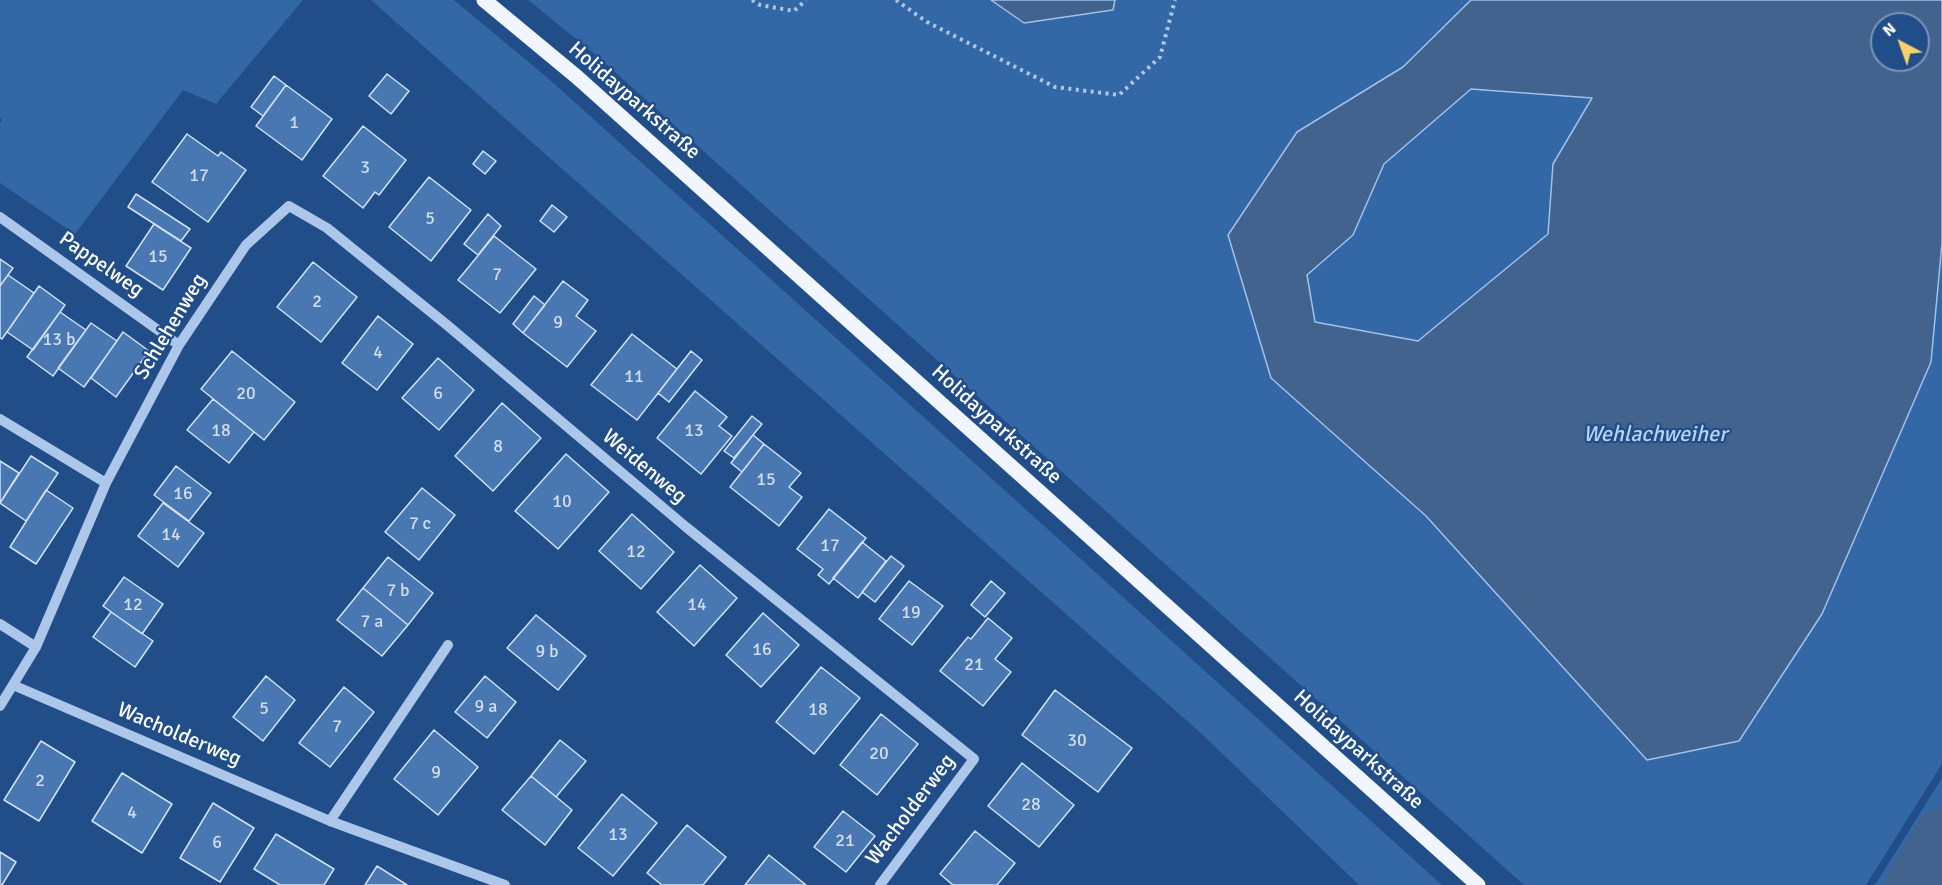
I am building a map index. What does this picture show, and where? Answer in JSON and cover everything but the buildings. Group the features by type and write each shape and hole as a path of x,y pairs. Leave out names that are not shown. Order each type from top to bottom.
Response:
{"main road":[{"name":"Holidayparkstraße","path":"484,0 586,85 1478,885"}],"street":[{"name":"Schlehenweg","path":"0,706 36,647 106,483 179,345 246,245 289,206"},
{"name":"Weidenweg","path":"289,206 327,228 686,527 974,759"},
{"name":"Pappelweg","path":"0,217 179,345"},
{"path":"0,419 106,483"},
{"path":"0,624 36,647"},
{"path":"330,821 448,645"},
{"name":"Wacholderweg","path":"13,685 330,821 505,885"},
{"name":"Wacholderweg","path":"880,885 974,759"}],"path":[{"path":"752,0 760,5 794,11 806,0"},
{"path":"896,0 927,22 1055,87 1119,95 1160,57 1175,0"}],"shaded area":[{"path":"0,0 303,0 216,104 183,90 75,234 0,183 0,123 2,120 0,118"},
{"path":"371,0 454,0 549,79 1442,885 1359,885 1204,736"},
{"path":"528,0 991,0 1024,23 1113,11 1115,0 1471,0 1403,67 1297,132 1271,378 1426,516 1931,362 1942,243 1942,764 1866,885 1524,885 597,56"},
{"path":"1471,89 1593,97 1553,164 1548,234 1418,341 1315,322 1307,275 1353,235 1384,164"},
{"path":"1942,778 1942,885 1875,885"}],"water":[{"path":"991,0 1115,0 1113,10 1024,23"},
{"name":"Wehlachweiher","path":"1471,0 1942,0 1942,243 1931,362 1822,614 1739,741 1647,760 1426,516 1271,378 1228,235 1297,132 1403,67","holes":["1471,89 1592,98 1553,164 1548,234 1418,341 1315,322 1307,275 1353,235 1384,164"]}],"waterway":[{"path":"1912,885 1942,836"}]}
